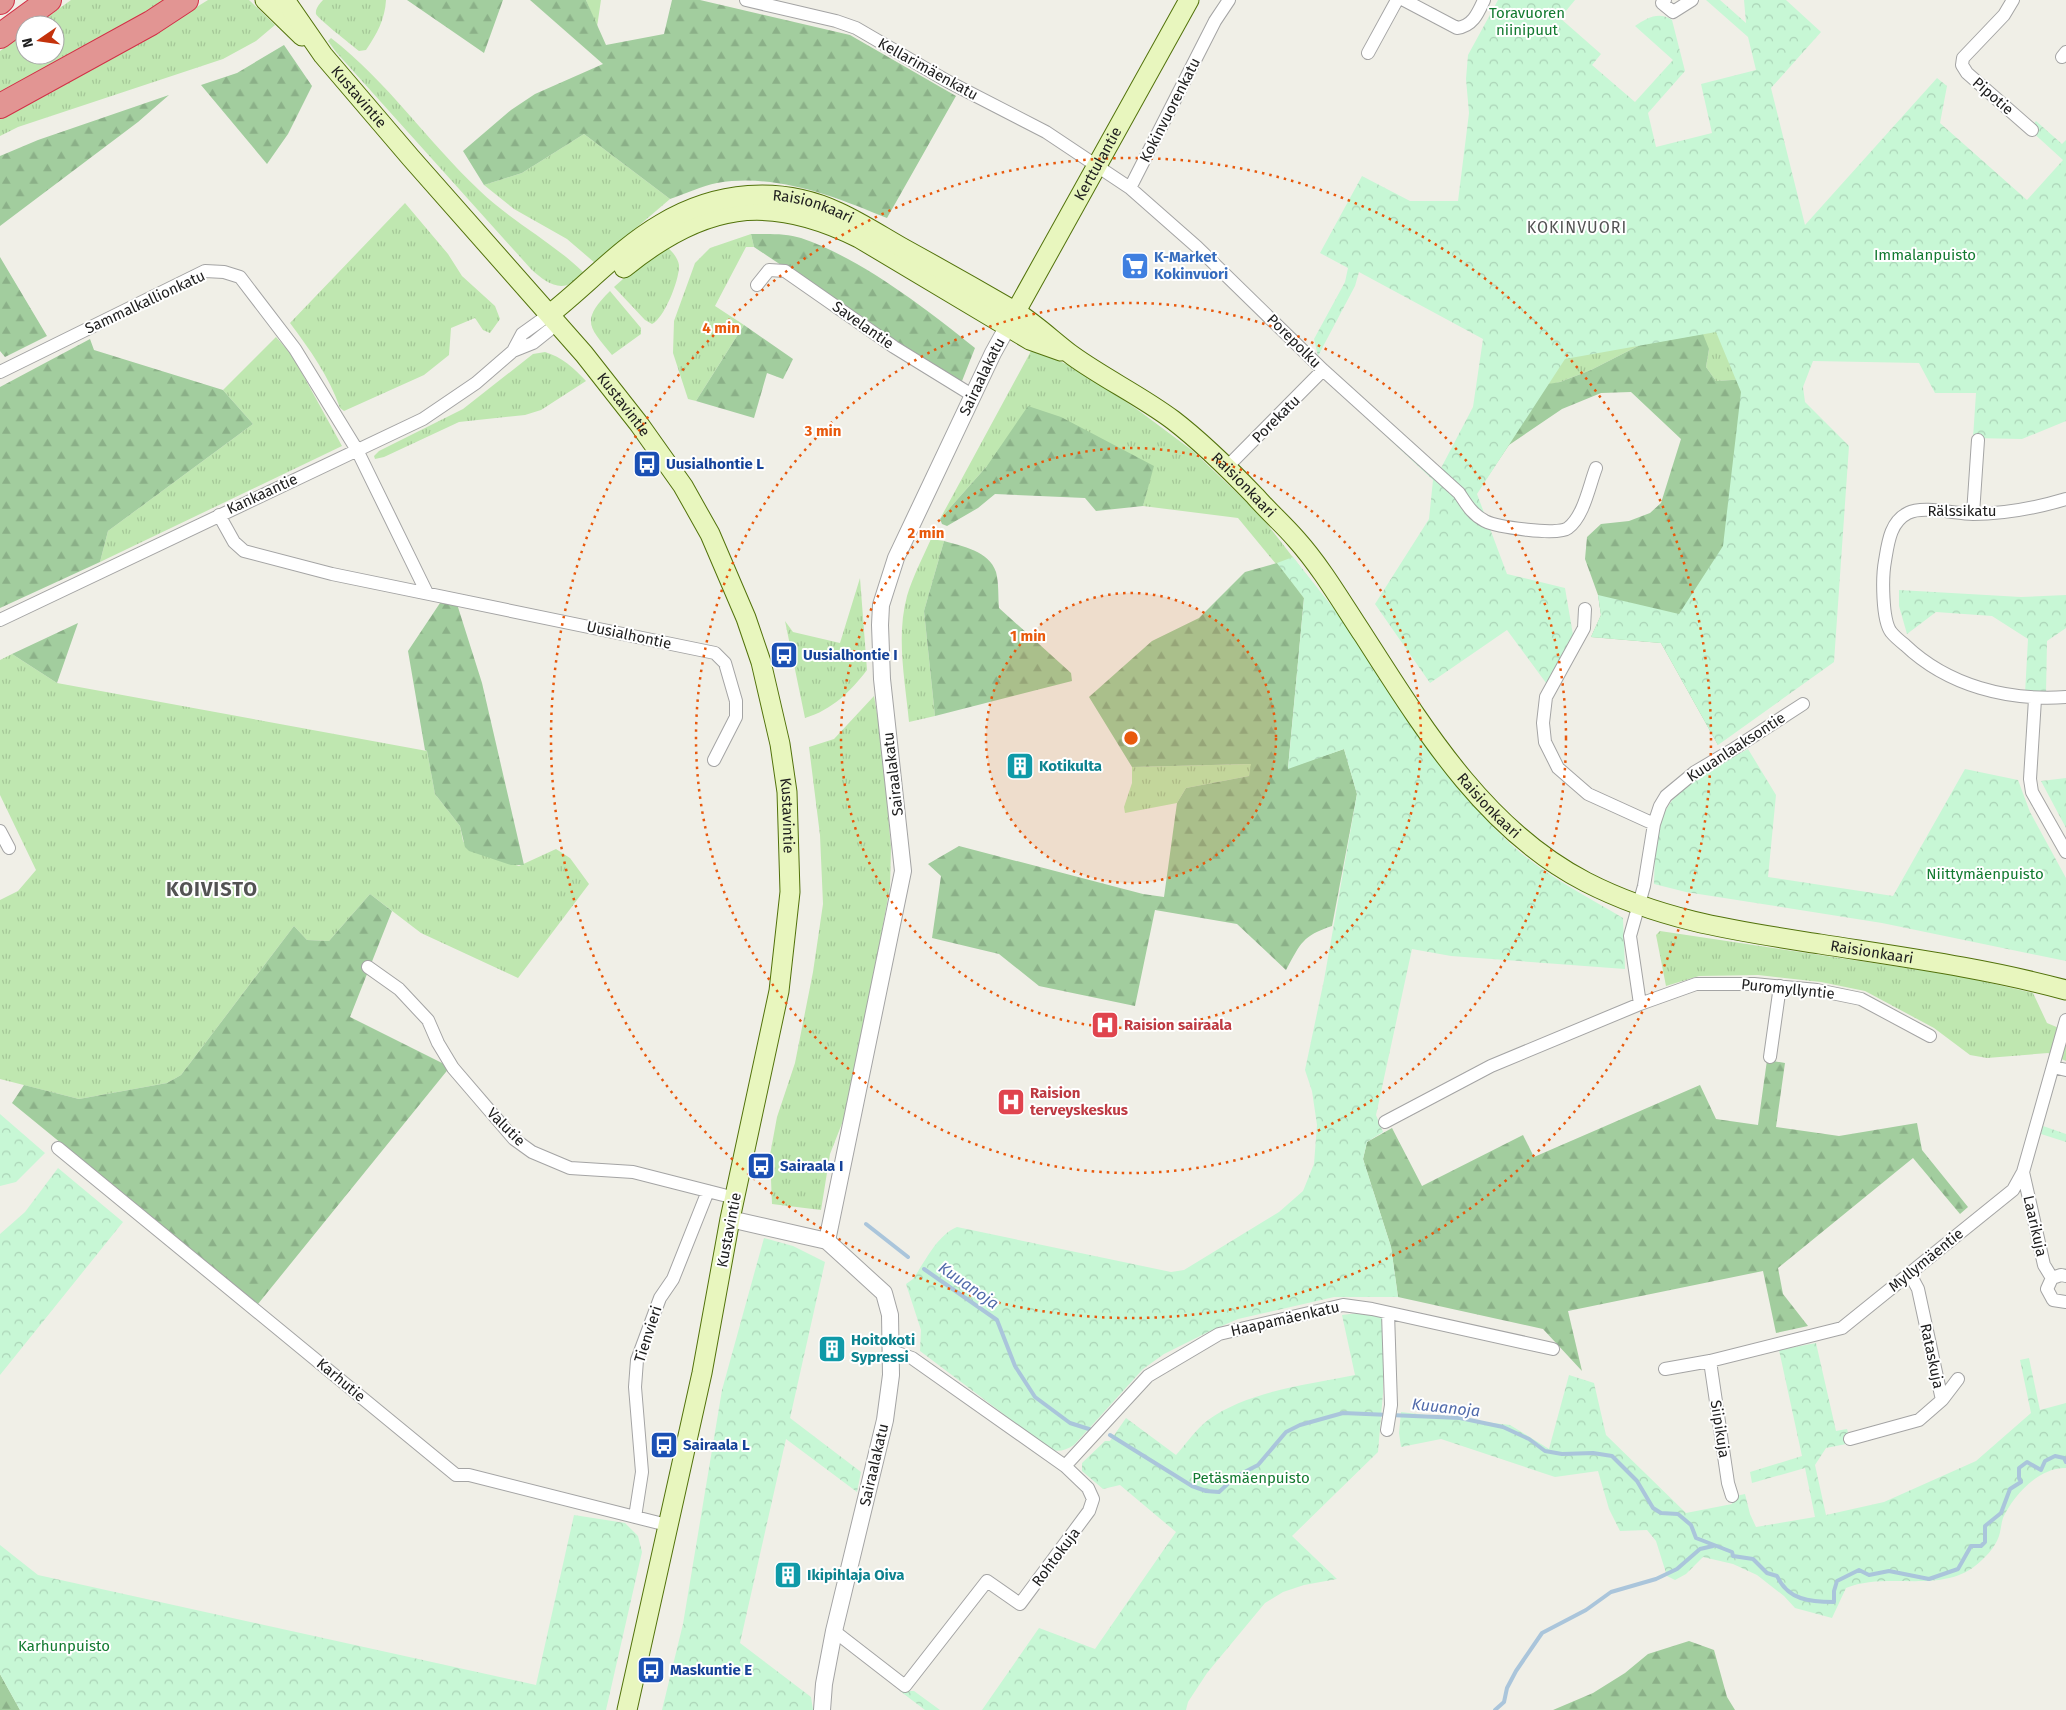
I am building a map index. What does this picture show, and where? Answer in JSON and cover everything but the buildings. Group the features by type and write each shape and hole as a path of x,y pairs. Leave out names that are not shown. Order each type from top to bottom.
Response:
{"highway":[{"path":"0,36 50,0"},
{"path":"0,106 134,32 186,0"}],"main road":[{"name":"Kustavintie","path":"265,0 323,55 411,158 554,319 639,424 683,486 710,534 749,627 761,662 775,719 788,809 790,843 788,912 779,991 734,1198 702,1373 627,1710"},
{"name":"Kustavintie","path":"286,0 323,55"},
{"name":"Kerttulantie","path":"1012,319 1189,0"},
{"name":"Raisionkaari","path":"554,319 660,224 714,200 747,194 790,197 836,211 1012,319 1038,326 1074,356 1172,419 1227,467 1296,539 1328,581 1424,726 1485,804 1522,838 1556,864 1584,881 1638,906 1692,922 1981,970 2066,990"}],"street":[{"name":"Kellarimäenkatu","path":"746,0 836,21 856,28 947,81 1046,132 1098,166"},
{"name":"Kokinvuorenkatu","path":"1130,188 1215,21 1229,0"},
{"path":"1368,53 1397,0"},
{"path":"1404,0 1457,28 1466,27 1475,18 1484,0"},
{"path":"1665,0 1662,3 1673,12 1692,0"},
{"name":"Pipotie","path":"2013,0 2004,15 1963,58 1962,66 1967,73 2032,130"},
{"path":"1098,166 1130,188"},
{"name":"Porepolku","path":"1130,188 1197,247 1323,370 1459,493 1470,511 1487,522 1554,532 1567,529 1577,518 1596,468"},
{"name":"Savelantie","path":"757,285 770,270 785,271 894,347 972,395"},
{"name":"Sammalkallionkatu","path":"0,372 205,271 224,272 240,277 295,349 357,450"},
{"name":"Kankaantie","path":"0,620 423,419 452,402 513,351 533,343 554,319"},
{"name":"Sairaalakatu","path":"827,1241 903,871 882,679 881,605 896,558 972,395 1012,319"},
{"name":"Porekatu","path":"1227,467 1323,370"},
{"path":"1973,514 1978,440"},
{"path":"357,450 427,594"},
{"name":"Rälssikatu","path":"2066,499 2023,510 1973,514 1930,511 1910,512 1896,521 1888,544 1883,573 1884,601 1890,631 1919,659 1956,680 1998,693 2035,699 2066,698"},
{"name":"Uusialhontie","path":"219,515 234,542 244,550 332,574 715,653 725,663 736,701 736,717 714,760"},
{"path":"1585,609 1584,628 1546,696 1545,742 1558,768 1588,794 1654,824"},
{"path":"2035,699 2030,780 2032,792 2066,852"},
{"name":"Kuuanlaaksontie","path":"1638,906 1654,824 1660,806 1677,786 1695,772 1803,704"},
{"path":"0,831 8,848"},
{"path":"1638,906 1630,936 1640,1004"},
{"name":"Valutie","path":"368,967 399,989 428,1020 452,1068 514,1139 532,1152 570,1168 633,1172 734,1198"},
{"name":"Puromyllyntie","path":"1385,1122 1491,1066 1640,1004 1696,984 1780,986 1817,990 1862,999 1930,1036"},
{"path":"1770,1057 1780,986"},
{"name":"Myllymäentie","path":"1665,1369 1710,1361 1842,1328 2013,1190 2023,1172 2066,1020"},
{"path":"2053,1067 2066,1070"},
{"name":"Karhutie","path":"58,1148 456,1475 468,1475 667,1525"},
{"name":"Laarikuja","path":"2023,1172 2044,1265 2052,1278"},
{"name":"Tienvieri","path":"635,1516 642,1472 635,1387 638,1360 660,1298 673,1279 708,1191"},
{"name":"Sairaalakatu","path":"730,1219 827,1241 884,1293 890,1315 891,1375 885,1420 834,1632 824,1684 822,1710"},
{"name":"Rataskuja","path":"1850,1439 1919,1420 1942,1400 1918,1289 1910,1274"},
{"path":"2066,1276 2061,1275 2052,1278 2047,1285 2050,1297 2057,1302 2066,1302"},
{"name":"Haapamäenkatu","path":"1064,1466 1148,1376 1219,1334 1343,1305 1552,1349"},
{"path":"1387,1430 1391,1405 1388,1313"},
{"name":"Rohtokuja","path":"834,1632 905,1686 987,1581 1020,1604 1089,1511 1092,1500 1088,1488 1064,1466 912,1358 892,1351"},
{"name":"Siipikuja","path":"1710,1361 1728,1484 1732,1496"},
{"path":"1942,1400 1958,1379"}],"green space":[{"path":"71,0 170,0 65,60 65,15 50,15"},
{"path":"208,0 249,0 275,25 256,41 223,59 18,127 0,136 0,114 151,35"},
{"path":"323,0 386,0 380,26 366,50 359,51 318,17 316,10"},
{"path":"407,0 503,0 484,53"},
{"path":"530,0 586,0 606,45 664,34 672,0 700,0 850,35 956,96 887,218 804,188 761,181 717,183 670,199 584,134 522,173 484,185 463,151 511,110 535,94 603,64"},
{"path":"586,0 601,0 597,27"},
{"path":"1498,0 1575,0 1560,18 1601,54 1592,65 1635,102 1673,60 1635,26 1649,18 1658,16 1667,17 1672,20 1685,71 1648,113 1656,147 1712,133 1701,84 1756,70 1748,37 1706,0 1720,0 1746,23 1744,0 1786,0 1821,32 1771,88 1805,225 1937,78 1947,86 1940,123 2027,200 2063,160 2029,129 2036,121 2062,144 2066,140 2066,421 2022,439 1973,438 1976,393 1935,393 1919,363 1813,361 1803,387 1805,402 1849,446 1834,662 1718,745 1661,643 1591,637 1601,615 1598,595 1679,614 1723,546 1741,392 1716,332 1565,359 1477,494 1507,574 1565,588 1573,635 1549,687 1507,630 1430,683 1375,604 1429,519 1433,480 1338,391 1440,470 1473,407 1483,339 1359,272 1355,286 1318,356 1314,339 1345,282 1348,268 1320,253 1362,176 1410,201 1458,201 1469,113 1466,79 1468,55"},
{"path":"331,38 371,73 479,190 504,212 558,250 583,272 577,279 570,284 557,286 544,280 531,269 336,52 328,41"},
{"path":"15,40 15,65 56,65 0,97 0,51"},
{"path":"284,45 312,86 288,134 267,164 201,85 237,73"},
{"path":"169,95 138,122 0,226 0,156 38,140"},
{"path":"584,134 670,199 595,263 567,239 514,209 484,185 522,173"},
{"path":"405,203 448,254 462,276 495,306 500,319 490,333 483,330 475,318 451,328 449,355 424,375 344,411 340,408 336,396 318,364 290,323"},
{"path":"751,234 754,247 746,247 715,306 744,325 696,401 688,399 673,353 674,321 695,263 710,248"},
{"path":"751,234 789,235 824,247 870,271 914,301 975,348 962,381 955,381 754,247"},
{"path":"666,246 677,260 679,271 666,307 657,321 652,324 645,320 614,287 650,255"},
{"path":"0,257 47,336 5,357 0,351"},
{"path":"610,291 641,328 641,334 612,355 593,330 591,324 594,310"},
{"path":"744,325 793,359 783,379 767,373 754,418 696,401"},
{"path":"1726,327 1748,379 1716,381 1706,367 1709,349 1640,345 1591,370 1560,382 1493,399 1534,363"},
{"path":"1703,334 1709,349 1706,367 1716,381 1748,379 1718,745 1661,643 1591,637 1601,615 1598,595 1585,559 1587,537 1601,524 1629,521 1650,513 1661,503 1681,439 1631,392 1601,393 1562,409 1509,445 1476,494 1525,388 1560,382 1591,370 1640,345"},
{"path":"276,337 292,355 342,446 100,562 108,531 253,424 223,390"},
{"path":"90,339 94,350 223,390 253,424 108,531 100,562 0,608 0,387"},
{"path":"1031,351 1042,353 1079,370 1138,410 1193,451 1260,515 1347,627 1304,598 1238,518 1143,506 1153,466 987,466 940,519"},
{"path":"545,352 567,364 586,381 541,410 525,415 459,422 384,457 375,459 374,456 379,451 463,409 533,354"},
{"path":"1028,406 1061,417 1154,466 1143,506 1096,511 1085,498 995,494 978,508 947,526 942,524 940,519 987,466"},
{"path":"931,539 944,541 924,611 935,716 909,722 902,659 902,627 907,596"},
{"path":"944,541 974,550 987,559 996,572 999,608 1071,673 1072,681 935,716 924,611"},
{"path":"1293,557 1344,622 1407,717 1468,799 1515,848 1541,868 1623,918 1625,969 1451,956 1412,949 1376,1115 1383,1132 1367,1142 1363,1159 1391,1247 1398,1297 1334,1297 1238,1319 1208,1332 1164,1354 1143,1369 1074,1445 1063,1450 1051,1450 920,1351 921,1330 906,1284 913,1279 937,1242 957,1227 1171,1272 1184,1270 1279,1212 1303,1191 1314,1164 1317,1125 1312,1091 1305,1070 1324,980 1357,794 1344,749 1288,769 1304,598 1277,563"},
{"path":"1277,563 1304,598 1288,768 1344,749 1357,794 1332,926 1308,937 1295,953 1286,970 1237,924 1155,910 1135,1006 1039,986 999,954 932,938 941,876 928,864 959,846 1143,894 1164,897 1177,803 1186,788 1249,776 1251,764 1132,767 1089,697 1152,641 1199,618 1245,572"},
{"path":"860,578 867,670 840,699 815,715 805,718 785,621 793,632 840,643"},
{"path":"1899,590 2021,597 2066,595 2066,628 2047,641 2046,694 2025,694 2028,639 1992,616 1936,612 1907,634 1899,606"},
{"path":"442,600 457,604 482,683 524,865 511,865 469,851 465,847 460,826 435,794 427,751 425,750 408,651"},
{"path":"78,623 57,683 12,654"},
{"path":"12,654 57,683 427,751 435,794 460,826 463,841 469,850 519,866 556,849 570,858 589,884 518,978 421,933 370,894 329,941 307,940 294,926 181,1075 167,1083 79,1099 0,1079 0,900 18,891 36,870 0,795 0,660"},
{"path":"874,696 882,743 891,848 890,887 850,1103 830,1154 821,1210 772,1204 770,1155 777,1117 795,1063 813,972 823,904 820,835 809,747 834,739"},
{"name":"Niittymäenpuisto","path":"1748,749 1776,795 1768,877 1893,896 1965,769 2018,780 2030,812 2066,878 2066,961 1882,923 1686,892 1654,884 1655,851 1659,826 1669,805 1677,794 1699,776"},
{"path":"1252,764 1249,776 1186,788 1177,803 1125,813 1124,807 1132,783 1132,767"},
{"path":"2066,778 2066,828 2041,781"},
{"path":"370,894 392,911 350,1017 450,1067 258,1304 12,1103 24,1085 79,1099 167,1083 181,1075 294,926 307,940 329,941"},
{"path":"1660,931 1960,976 2033,993 2047,1023 2066,1031 2066,1061 2048,1053 1987,1058 1970,1055 1934,1028 1865,991 1821,982 1758,975 1699,976 1666,986 1656,935"},
{"path":"1767,1060 1785,1063 1776,1127 1839,1136 1917,1123 1922,1150 1968,1207 1960,1214 1913,1158 1778,1268 1783,1294 1808,1326 1776,1333 1763,1271 1568,1311 1582,1371 1543,1329 1398,1297 1391,1247 1363,1159 1367,1142 1392,1128 1422,1186 1523,1135 1534,1157 1700,1085 1716,1119 1758,1125"},
{"path":"0,1114 45,1153 16,1182 0,1186"},
{"path":"2043,1126 2066,1134 2066,1142 2041,1134"},
{"path":"58,1168 123,1222 0,1375 0,1234 25,1212"},
{"path":"764,1238 793,1246 825,1262 790,1418 861,1472 857,1492 786,1439 740,1643 811,1697 813,1710 662,1710 683,1624 722,1390"},
{"name":"Petäsmäenpuisto","path":"1358,1313 1383,1317 1383,1393 1378,1452 1292,1536 1337,1579 1304,1585 1283,1592 1265,1603 1207,1673 1188,1702 1186,1710 982,1710 1039,1628 1095,1649 1176,1532 1120,1485 1103,1489 1082,1471 1082,1463 1105,1441 1110,1441 1126,1418 1176,1455 1208,1420 1241,1402 1278,1390 1355,1375 1342,1315"},
{"path":"1816,1343 1836,1431 1847,1429 1851,1443 1826,1448 1815,1465 1826,1515 1884,1502 1976,1461 2031,1413 2020,1360 2029,1358 2040,1410 2066,1403 2066,1468 2046,1472 2020,1492 2007,1509 1995,1545 1975,1566 1961,1574 1945,1579 1929,1581 1878,1581 1846,1588 1832,1618 1795,1608 1784,1596 1757,1575 1733,1564 1703,1557 1686,1574 1675,1580 1667,1576 1656,1541 1647,1530 1620,1531 1609,1509 1598,1471 1555,1477 1441,1439 1401,1447 1399,1433 1401,1412 1510,1425 1549,1449 1569,1375 1594,1383 1606,1435 1686,1513 1732,1504 1731,1497 1745,1494 1750,1514 1756,1527 1815,1517 1805,1468 1752,1483 1750,1472 1802,1456 1779,1350"},
{"name":"Karhunpuisto","path":"574,1515 625,1523 638,1536 642,1552 606,1710 20,1710 0,1674 0,1545 38,1575 536,1685"},
{"path":"1689,1641 1714,1650 1727,1697 1735,1710 1553,1710 1593,1693 1625,1673 1648,1654"},
{"path":"0,1674 20,1710 0,1710"},
{"path":"900,1691 914,1691 940,1710 925,1710"}],"waterway":[{"name":"Kuuanoja","path":"866,1224 908,1257"},
{"name":"Kuuanoja","path":"924,1269 997,1320 1015,1366 1035,1397 1070,1423 1092,1430"},
{"name":"Kuuanoja","path":"1110,1435 1192,1486 1206,1491 1219,1492 1235,1477 1258,1465 1286,1432 1300,1425 1343,1413 1460,1418 1503,1427 1529,1439 1545,1451 1562,1454 1593,1453 1612,1456 1637,1481 1653,1508 1661,1513 1678,1514 1691,1525 1696,1538 1732,1552 1733,1556 1753,1559 1767,1573 1777,1576 1787,1590 1794,1595 1808,1600 1825,1602 1834,1602 1834,1591 1837,1581 1859,1570 1869,1575 1889,1571 1929,1579 1958,1569 1971,1546 1981,1546 1985,1542 1985,1526 2001,1513 2010,1489 2021,1482 2019,1468 2027,1462 2041,1470 2045,1461 2055,1456 2064,1458 2066,1462"},
{"path":"1495,1710 1504,1702 1507,1688 1516,1671 1542,1633 1586,1610 1611,1592 1656,1579 1677,1569 1700,1549 1713,1546"}],"place":[{"name":"K-Market Kokinvuori","path":"1135,266"},
{"name":"Uusialhontie L","path":"647,464"},
{"name":"Uusialhontie I","path":"784,655"},
{"name":"Kotikulta","path":"1020,766"},
{"name":"Raision sairaala","path":"1105,1025"},
{"name":"Raision terveyskeskus","path":"1011,1102"},
{"name":"Sairaala I","path":"761,1166"},
{"name":"Hoitokoti Sypressi","path":"832,1349"},
{"name":"Sairaala L","path":"664,1445"},
{"name":"Ikipihlaja Oiva","path":"788,1575"},
{"name":"Maskuntie E","path":"651,1670"}],"district":[{"name":"KOKINVUORI","path":"1577,227"},
{"name":"KOIVISTO","path":"212,889"}],"park label":[{"name":"Toravuoren niinipuut","path":"1527,22"},
{"name":"Immalanpuisto","path":"1925,255"}]}
